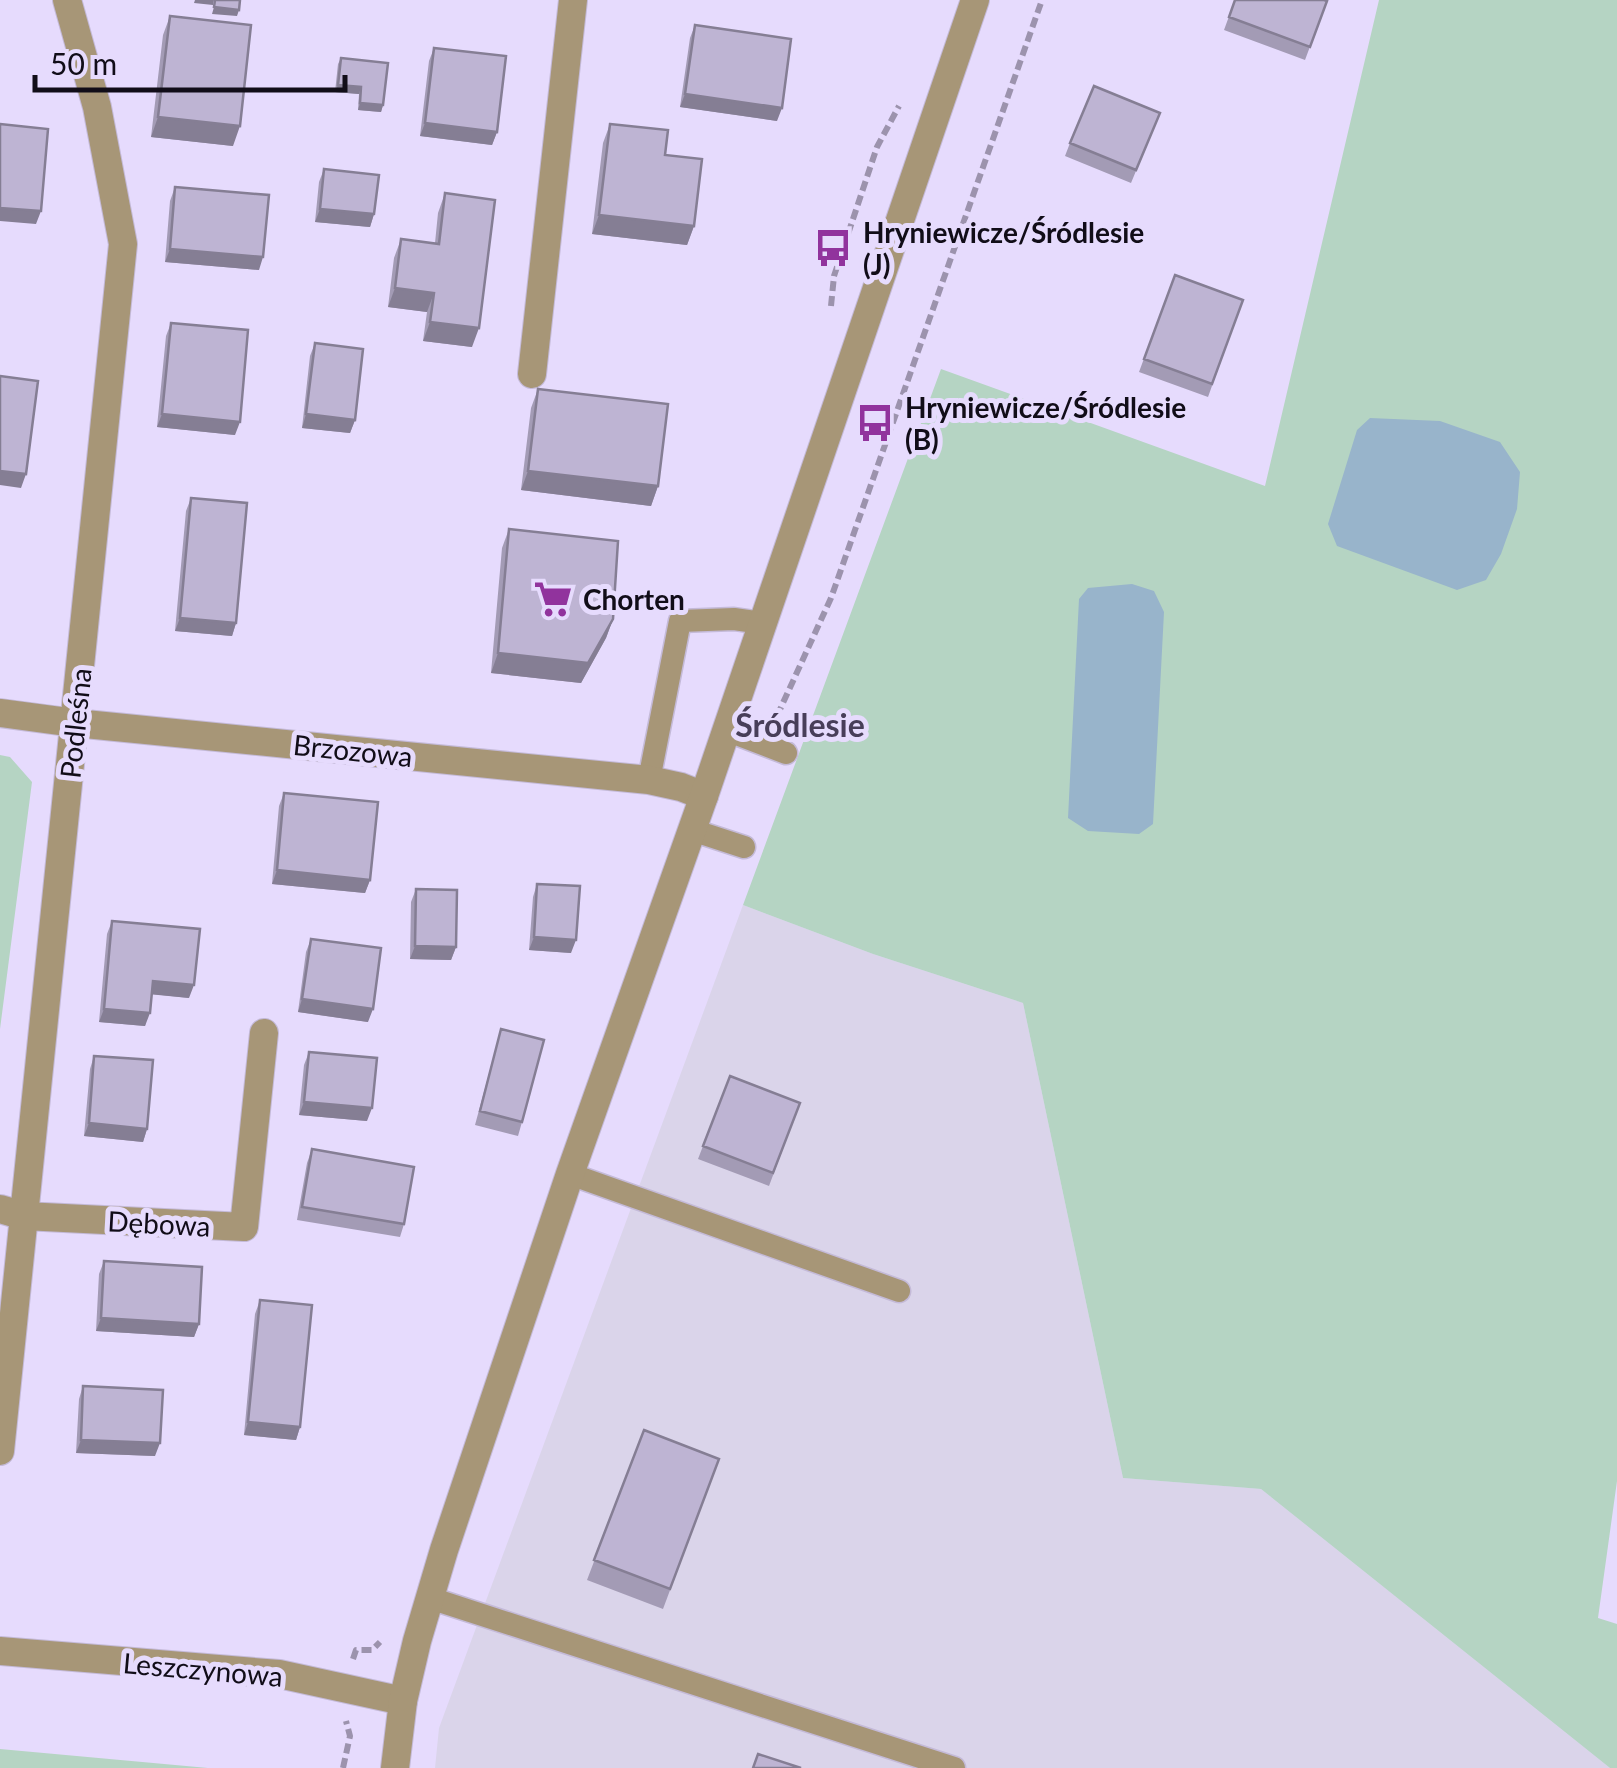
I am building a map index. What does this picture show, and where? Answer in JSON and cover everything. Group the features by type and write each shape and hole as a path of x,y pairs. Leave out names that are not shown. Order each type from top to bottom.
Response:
{"street":[{"name":"Podleśna","path":"0,1452 12,1212 75,723 123,244 97,106 67,0"},
{"path":"532,374 573,0"},
{"path":"395,1768 403,1701 430,1598 570,1174 704,796 975,0"},
{"name":"Brzozowa","path":"0,712 75,723 649,780 704,796"},
{"name":"Dębowa","path":"12,1212 244,1227 264,1033"},
{"name":"Leszczynowa","path":"0,1651 279,1674 403,1701"}],"lane":[{"path":"649,780 680,621 734,619 762,623"},
{"path":"726,730 775,749"},
{"path":"692,830 744,847"},
{"path":"570,1174 899,1290"},
{"path":"430,1598 954,1768"}],"path":[{"path":"775,749 1042,0"}],"shaded area":[{"path":"743,905 873,954 1023,1003 1123,1478 1261,1489 1610,1768 435,1768 439,1728"}],"green space":[{"path":"1379,0 1617,0 1617,1481 1598,1618 1617,1624 1617,1768 1610,1768 1261,1489 1123,1478 1023,1003 873,954 743,905 941,369 1265,486"},
{"path":"0,755 10,757 32,782 0,1029"},
{"path":"0,1749 208,1768 0,1768"}],"water":[{"path":"1370,418 1440,421 1500,442 1520,472 1517,509 1501,554 1486,580 1457,590 1337,546 1328,524 1357,430"},
{"path":"1132,584 1154,591 1164,612 1153,824 1139,834 1088,831 1068,818 1079,599 1088,588"}],"building":[{"path":"215,0 240,0 239,10 214,7"},
{"path":"1235,0 1327,1 1310,47 1229,17"},
{"path":"170,16 251,25 240,126 158,117"},
{"path":"695,25 791,39 782,108 685,94"},
{"path":"434,48 506,56 497,132 425,123"},
{"path":"341,58 388,63 383,105 360,103 361,87 338,85"},
{"path":"1094,86 1160,113 1136,170 1070,143"},
{"path":"0,124 48,129 41,211 0,208"},
{"path":"610,124 668,130 665,155 702,159 694,226 599,215"},
{"path":"324,169 379,175 374,214 320,209"},
{"path":"175,187 269,195 263,257 170,249"},
{"path":"445,193 495,200 479,328 430,322 434,293 395,288 401,239 439,244"},
{"path":"1175,275 1243,300 1212,384 1144,359"},
{"path":"171,323 248,330 240,422 162,414"},
{"path":"315,343 363,349 355,420 306,414"},
{"path":"0,376 38,381 26,474 0,471"},
{"path":"538,389 668,404 658,486 528,471"},
{"path":"191,498 247,503 236,623 180,618"},
{"name":"Chorten","path":"509,529 618,541 613,619 588,663 498,653"},
{"path":"284,793 378,802 370,880 277,870"},
{"path":"537,884 580,886 576,940 534,937"},
{"path":"416,889 457,890 456,947 415,946"},
{"path":"112,921 200,929 194,985 153,981 150,1013 104,1009"},
{"path":"311,939 381,948 373,1009 302,999"},
{"path":"501,1029 544,1040 522,1122 480,1111"},
{"path":"309,1052 377,1058 372,1108 304,1102"},
{"path":"94,1056 153,1060 147,1129 89,1123"},
{"path":"730,1076 800,1103 773,1173 703,1146"},
{"path":"312,1149 414,1167 404,1224 302,1207"},
{"path":"104,1261 202,1267 199,1324 101,1318"},
{"path":"260,1300 312,1305 300,1427 248,1422"},
{"path":"83,1386 163,1390 160,1443 81,1440"},
{"path":"644,1430 719,1459 670,1589 594,1560"},
{"path":"758,1754 801,1768 753,1768"}],"place":[{"name":"Hryniewicze/Śródlesie (J)","path":"833,248"},
{"name":"Hryniewicze/Śródlesie (B)","path":"875,423"},
{"name":"Chorten","path":"553,599"}],"district":[{"name":"Śródlesie","path":"800,724"}]}
